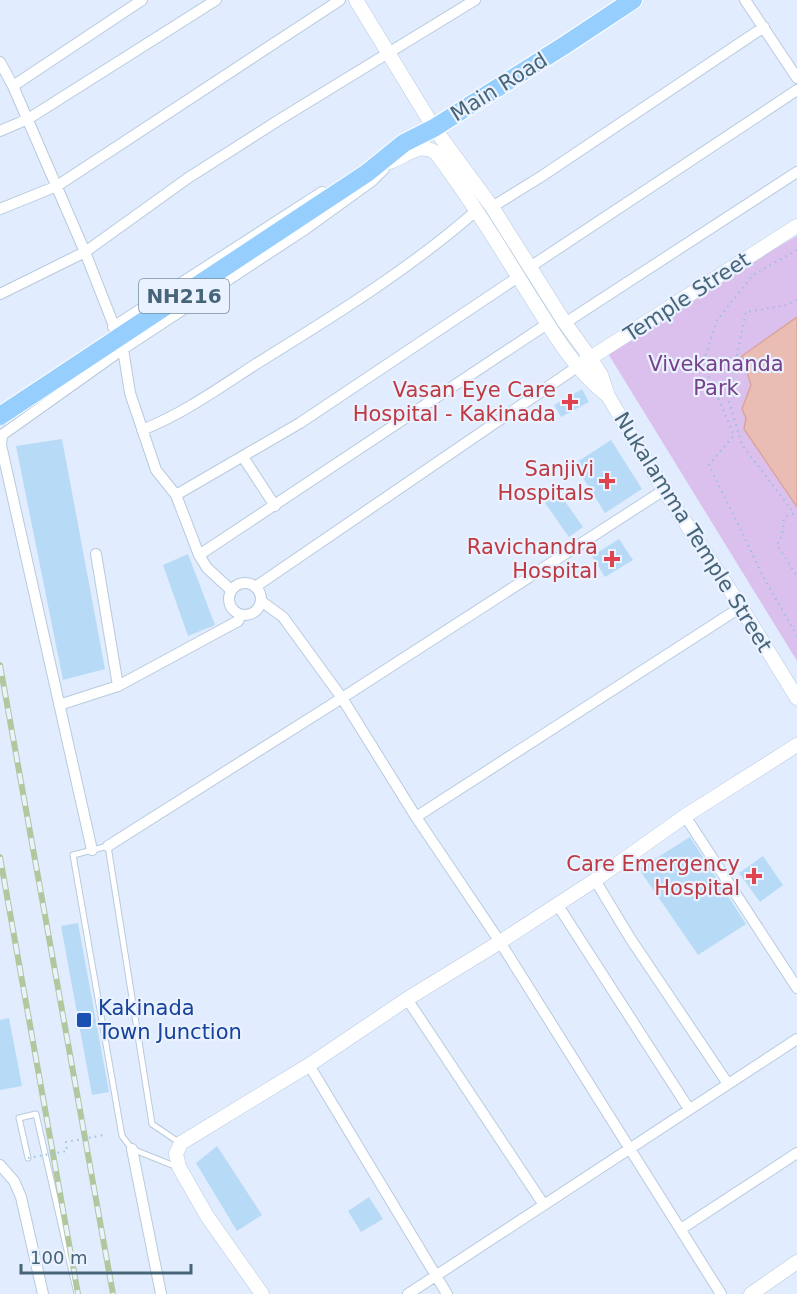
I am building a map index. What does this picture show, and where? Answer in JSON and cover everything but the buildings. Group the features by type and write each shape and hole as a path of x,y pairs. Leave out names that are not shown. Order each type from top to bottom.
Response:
{"highway":[{"name":"Main Road","path":"380,164 404,142 434,128 633,0"},
{"name":"NH216","path":"0,416 380,164"}],"street":[{"path":"13,86 142,0"},
{"path":"0,131 27,119 216,0"},
{"path":"0,209 57,186 340,0"},
{"name":"Nukalamma Temple Street","path":"356,0 434,128 492,207 565,323 591,358 601,375 608,396 664,490 741,607 797,698"},
{"path":"0,294 85,252 188,178 475,0"},
{"path":"746,0 797,78"},
{"path":"492,207 764,27"},
{"path":"0,62 57,186 123,349 130,393 156,470 176,495 207,568 231,590"},
{"path":"530,267 797,90"},
{"name":"Nukalamma Temple Street","path":"380,164 420,147 429,148 436,153 477,210 547,324 577,367 591,383 608,396"},
{"path":"92,850 1,445 2,435 123,349 307,228 372,181 380,164 363,165 113,327"},
{"path":"565,323 797,172"},
{"path":"142,430 170,419 293,342 424,254 477,210"},
{"name":"Temple Street","path":"577,367 797,226"},
{"path":"176,495 300,423 518,277"},
{"path":"200,555 547,324"},
{"path":"255,586 577,367"},
{"path":"243,457 275,506"},
{"path":"108,846 664,490"},
{"path":"96,554 118,686"},
{"path":"245,583 255,586 259,591 261,601 259,606 252,614 242,615 230,605 231,590 245,583"},
{"path":"261,601 283,617 342,698 416,817 500,942 721,1294"},
{"path":"416,817 741,607"},
{"path":"59,705 118,686 238,621 242,615"},
{"path":"262,1294 207,1216 179,1167 176,1154 180,1143 309,1065 407,999 500,942 595,880 685,816 797,745"},
{"path":"685,816 797,988"},
{"path":"595,880 630,938 728,1084"},
{"path":"557,904 689,1109"},
{"path":"407,999 544,1205"},
{"path":"408,1294 797,1039"},
{"path":"309,1065 447,1294"},
{"path":"132,1149 161,1294"},
{"path":"681,1228 797,1153"},
{"path":"0,1165 14,1181 21,1197 43,1294"},
{"path":"751,1294 797,1262"}],"lane":[{"path":"179,1167 132,1149 122,1136 73,855 108,846 152,1124 180,1143"},
{"path":"28,1158 18,1118 36,1114 77,1294"}],"path":[{"path":"797,250 753,275 717,320 703,363 734,435 709,465 764,578 797,636"},
{"path":"797,300 787,305 746,312 728,398 742,445 794,513 784,518 782,536 777,545 797,576"},
{"path":"28,1158 67,1151 66,1142 104,1135"}],"green space":[{"name":"Vivekananda Park","path":"797,236 797,661 604,347"}],"shaded area":[{"path":"797,317 797,507 744,429 746,418 742,409 751,385 742,356"}],"railway":[{"path":"0,665 113,1294"},
{"path":"0,857 78,1294"}],"place":[{"name":"Vasan Eye Care Hospital - Kakinada","path":"570,402"},
{"name":"Sanjivi Hospitals","path":"607,481"},
{"name":"Ravichandra Hospital","path":"612,559"},
{"name":"Care Emergency Hospital","path":"754,876"},
{"name":"Kakinada Town Junction","path":"84,1020"}]}
